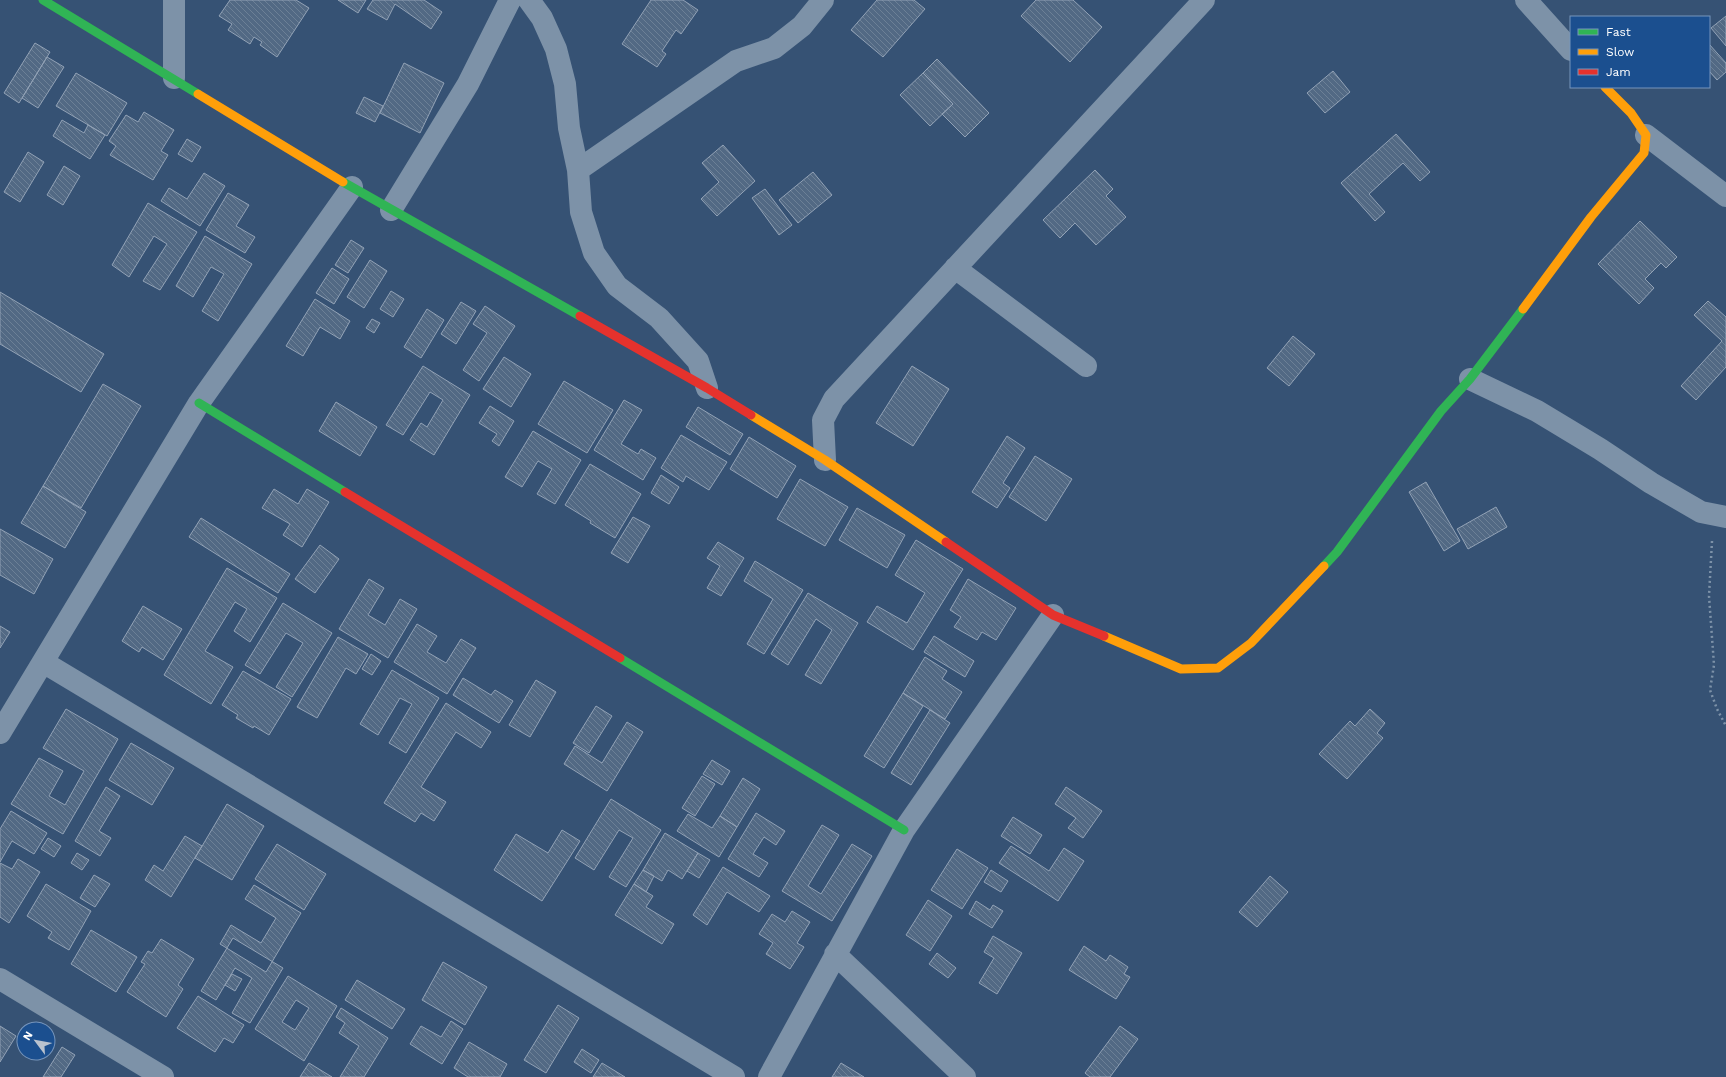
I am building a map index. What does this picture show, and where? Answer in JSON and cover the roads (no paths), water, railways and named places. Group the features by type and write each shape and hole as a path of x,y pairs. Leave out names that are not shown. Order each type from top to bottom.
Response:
{"street":[{"path":"43,0 391,210 707,388 825,460 1053,615 1181,669 1218,668 1251,643 1337,552 1441,411 1470,379 1591,217 1644,153 1646,135"},
{"path":"174,0 174,78"},
{"path":"391,210 468,84 510,0"},
{"path":"529,0 542,18 556,49 565,84 569,128 578,170 581,212 594,252 617,286 659,318 698,361 707,388"},
{"path":"578,170 736,61 774,48 802,26 823,0"},
{"path":"825,460 823,420 834,399 1204,0"},
{"path":"1526,0 1570,49"},
{"path":"1606,88 1631,113 1646,135 1726,196"},
{"path":"0,732 198,403 352,187"},
{"path":"955,268 1086,366"},
{"path":"1470,379 1537,411 1600,449 1651,483 1701,512 1720,516"},
{"path":"198,403 904,830"},
{"path":"769,1077 904,830 1053,615"},
{"path":"43,662 734,1077"},
{"path":"835,954 965,1077"},
{"path":"0,979 163,1077"}]}
